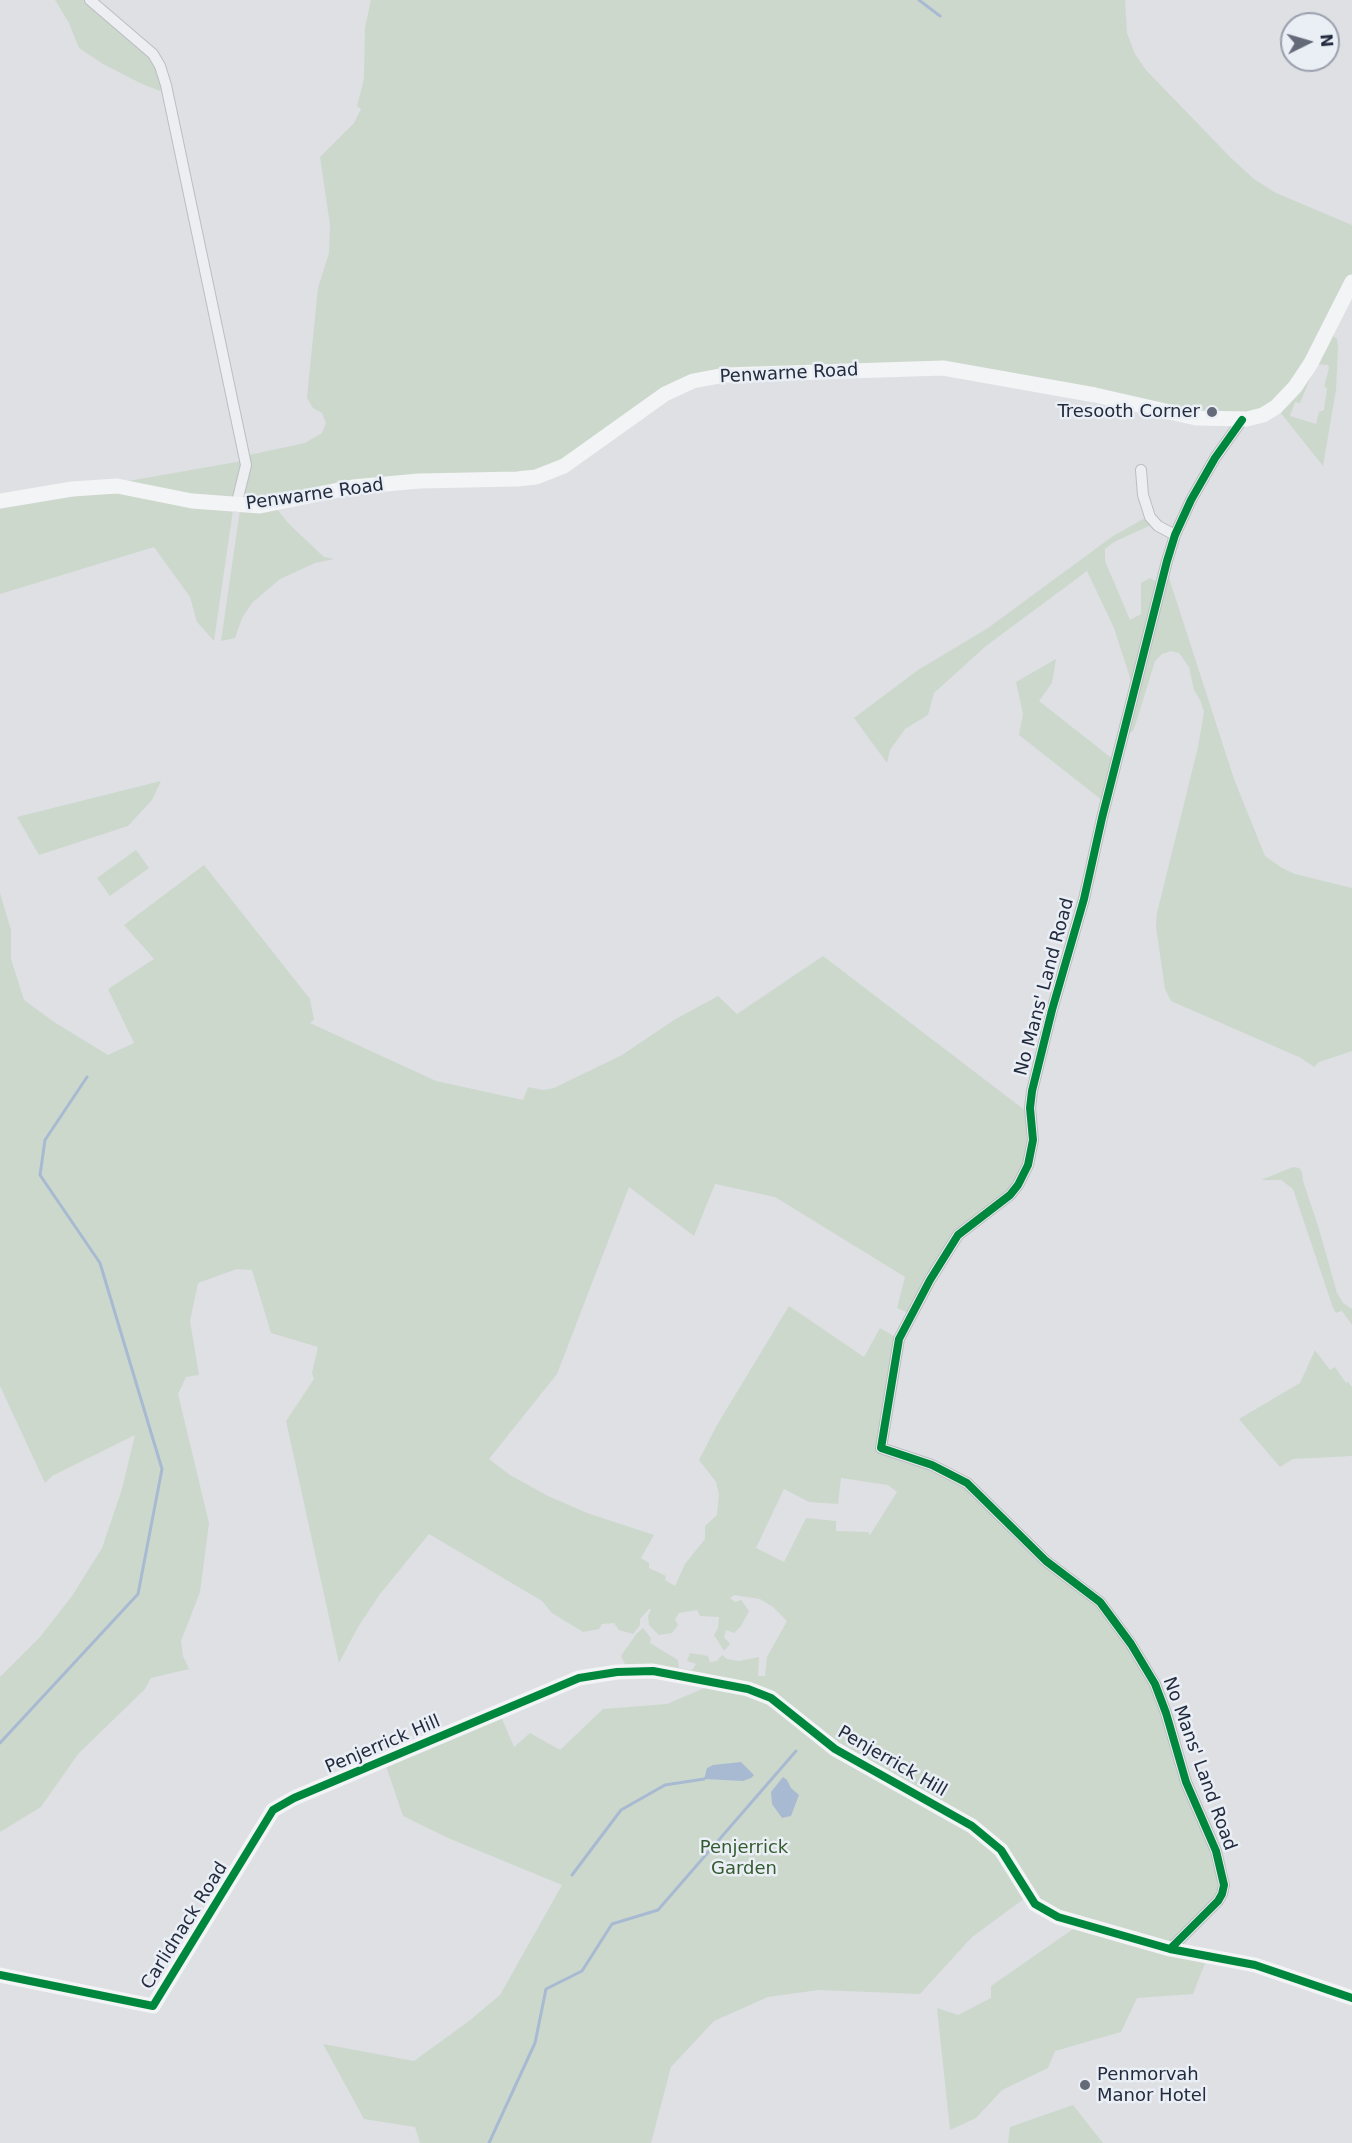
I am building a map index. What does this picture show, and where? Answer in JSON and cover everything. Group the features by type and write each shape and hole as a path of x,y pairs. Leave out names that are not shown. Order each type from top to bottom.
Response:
{"street":[{"path":"90,0 153,54 160,66 166,85 246,465 236,506"},
{"name":"Penwarne Road","path":"0,501 72,489 117,486 192,501 260,506 353,487 419,480 536,477 564,466 665,394 693,381 725,375 943,368 1095,395 1187,417 1242,420 1270,411 1295,387 1311,363 1352,282"},
{"name":"No Mans' Land Road","path":"1170,1949 1218,1901 1224,1885 1216,1851 1186,1782 1155,1684 1131,1644 1100,1602 1046,1561 967,1484 932,1466 881,1448 899,1339 930,1280 958,1235 1010,1195 1028,1165 1033,1140 1030,1108 1032,1091 1052,1010 1084,899 1164,569 1175,535 1203,478 1242,420"},
{"path":"1141,470 1143,495 1150,517 1158,526 1175,535"},
{"name":"Penjerrick Hill","path":"294,1798 579,1678 616,1672 653,1671 748,1689 771,1698 835,1749 972,1826 1001,1850 1035,1904 1058,1917 1170,1949 1255,1965 1352,1998"},
{"name":"Carlidnack Road","path":"0,1975 153,2006 273,1810 294,1798"}],"green space":[{"path":"55,0 90,0 153,54 167,89 160,91 140,83 103,64 79,48 69,23"},
{"path":"371,0 1125,0 1127,33 1135,54 1146,70 1231,158 1254,179 1276,193 1352,225 1352,282 1333,336 1337,339 1338,348 1336,390 1323,466 1276,407 1247,419 943,366 693,379 563,464 535,474 240,503 249,455 305,443 322,433 326,423 322,413 313,408 307,398 318,288 329,253 330,225 320,157 354,123 361,109 357,106 364,79 365,27","holes":["1316,364 1328,365 1324,387 1327,388 1324,410 1319,412 1316,424 1290,416 1295,402 1300,403"]},
{"path":"242,461 234,502 117,483"},
{"path":"116,491 233,510 214,641 197,622 190,597 154,547 0,594 0,506"},
{"path":"275,507 290,525 324,557 334,559 315,563 280,579 252,603 242,618 235,638 221,641 240,510"},
{"path":"1145,518 1151,525 1114,542 1105,549 1105,561 1130,620 1141,614 1141,583 1150,578 1159,583 1133,687 1114,628 1087,571 986,646 934,693 928,715 905,729 890,750 887,763 854,718 918,670 988,628 1113,536"},
{"path":"1168,569 1234,779 1265,856 1295,874 1352,888 1352,1051 1319,1062 1314,1067 1301,1058 1171,1001 1165,989 1156,927 1157,913 1198,747 1204,712 1194,690 1189,667 1179,653 1171,651 1162,654 1155,661 1135,726 1133,731 1126,736"},
{"path":"1056,659 1052,683 1039,701 1114,760 1103,801 1019,735 1023,714 1016,682"},
{"path":"161,781 152,800 128,826 39,855 17,817"},
{"path":"136,850 149,868 110,896 97,878"},
{"name":"Penjerrick Garden","path":"204,865 310,999 314,1020 310,1023 436,1081 523,1100 528,1087 543,1090 554,1088 622,1055 674,1020 718,996 737,1014 823,956 1026,1111 1033,1130 1018,1185 964,1228 910,1314 897,1308 905,1277 775,1197 715,1184 694,1236 629,1187 557,1374 489,1459 510,1475 548,1496 587,1513 654,1535 641,1558 649,1563 649,1568 666,1576 665,1580 675,1586 685,1564 705,1539 705,1526 717,1515 719,1494 716,1482 699,1460 717,1425 789,1306 864,1357 880,1328 897,1338 878,1446 966,1486 1097,1605 1129,1646 1153,1687 1220,1873 1219,1895 1167,1946 1036,1902 1000,1851 1028,1896 972,1937 920,1994 819,1990 768,1997 714,2021 671,2067 651,2143 420,2143 415,2127 364,2119 323,2044 414,2061 500,1995 562,1885 448,1838 403,1816 385,1763 500,1714 514,1747 530,1733 560,1750 603,1709 667,1704 716,1683 627,1668 621,1656 643,1628 651,1638 650,1643 678,1660 679,1668 692,1670 696,1664 687,1661 690,1653 708,1656 710,1662 717,1661 722,1655 727,1659 739,1661 759,1657 758,1676 765,1676 767,1657 787,1621 773,1607 760,1599 734,1595 730,1598 735,1602 741,1600 749,1611 741,1626 734,1633 726,1630 724,1637 730,1644 724,1651 714,1635 718,1628 719,1617 700,1616 697,1610 679,1613 675,1619 678,1625 672,1633 659,1635 649,1625 648,1616 651,1610 649,1609 640,1619 640,1625 633,1634 619,1630 614,1623 602,1624 599,1629 583,1632 552,1613 542,1601 429,1534 380,1594 358,1627 339,1663 286,1421 314,1379 312,1373 318,1347 271,1333 252,1270 237,1269 198,1283 190,1321 199,1375 186,1377 178,1394 209,1523 200,1592 181,1641 183,1656 189,1669 151,1678 145,1689 78,1754 41,1807 0,1832 0,1677 40,1637 72,1596 102,1548 122,1489 135,1435 52,1476 45,1483 0,1386 0,893 11,930 11,959 24,1000 54,1022 108,1055 134,1043 108,989 154,959 124,925","holes":["841,1478 888,1485 897,1492 870,1535 868,1532 836,1531 836,1521 806,1518 784,1562 756,1548 784,1489 809,1502 838,1504"]},
{"path":"1293,1167 1299,1168 1302,1172 1337,1293 1343,1303 1352,1309 1352,1325 1342,1311 1336,1313 1333,1308 1293,1189 1281,1180 1261,1180"},
{"path":"1315,1350 1330,1370 1335,1367 1346,1383 1348,1382 1352,1387 1352,1456 1293,1459 1280,1467 1239,1419 1300,1383"},
{"path":"1073,1929 1207,1958 1193,1994 1137,1998 1121,2032 1055,2051 1048,2068 1002,2090 976,2118 950,2130 937,2008 958,2015 991,1998 991,1986"},
{"path":"1073,2105 1103,2143 1008,2143 1010,2127"}],"water":[{"path":"741,1762 754,1775 751,1778 743,1781 704,1779 707,1768 713,1765"},
{"path":"783,1777 799,1795 791,1816 782,1818 772,1804 771,1792"}],"waterway":[{"path":"919,0 940,16"},
{"path":"0,1743 138,1594 162,1469 100,1263 40,1175 45,1140 87,1077"},
{"path":"489,2143 535,2043 546,1989 582,1971 612,1924 658,1910 796,1751"},
{"path":"572,1875 621,1810 665,1785 704,1779"}],"cycle path":[{"path":"1170,1949 1218,1901 1224,1885 1216,1851 1186,1782 1155,1684 1131,1644 1100,1602 1046,1561 967,1483 932,1465 881,1448 899,1339 930,1280 958,1235 1010,1195 1028,1165 1033,1140 1030,1108 1032,1091 1052,1010 1084,899 1102,818 1167,561 1175,535 1191,500 1215,458 1242,420"},
{"path":"0,1975 153,2006 273,1810 294,1798 579,1678 617,1672 653,1671 748,1689 771,1698 835,1749 972,1826 1001,1850 1035,1904 1058,1917 1170,1949 1255,1965 1352,1998"}],"place":[{"name":"Tresooth Corner","path":"1212,412"},
{"name":"Penmorvah Manor Hotel","path":"1085,2085"}]}
